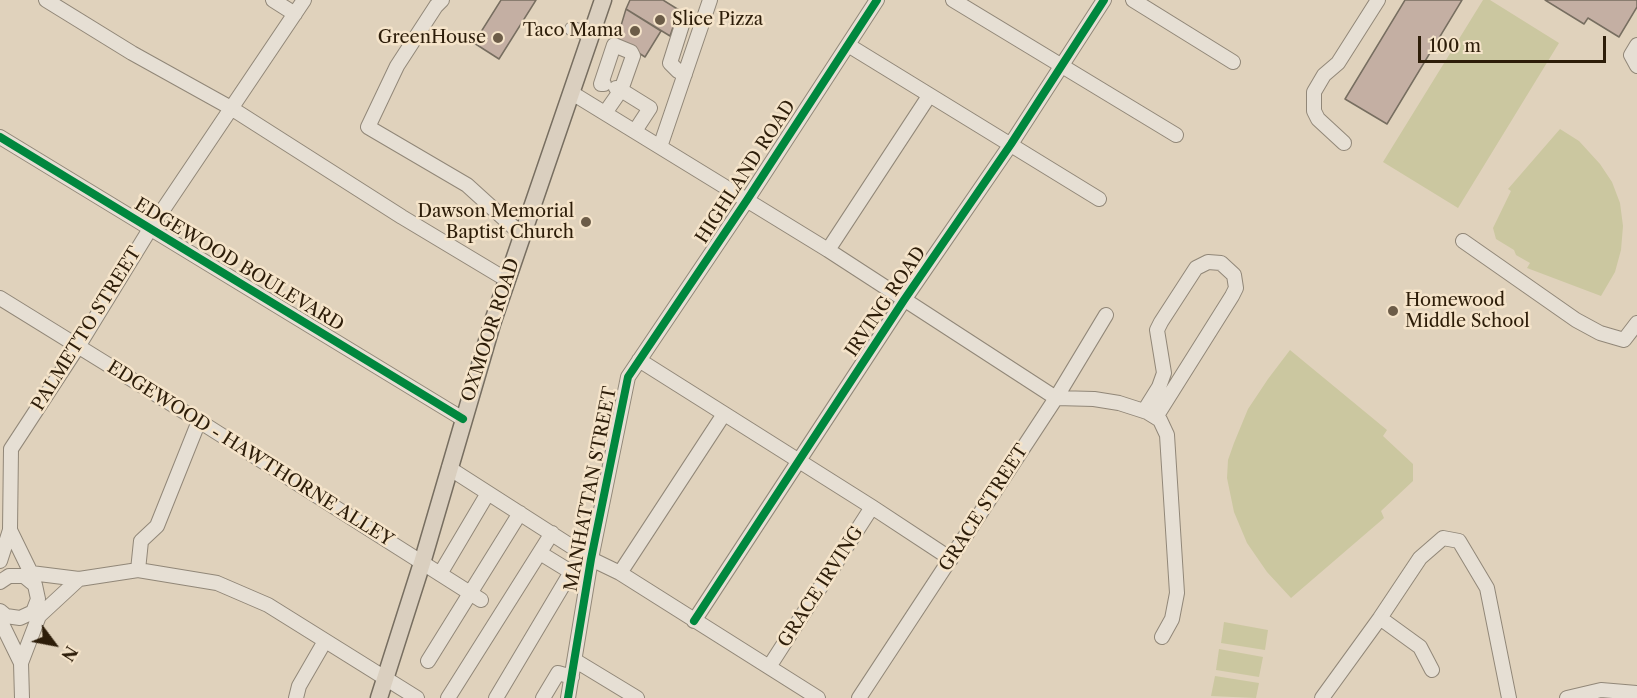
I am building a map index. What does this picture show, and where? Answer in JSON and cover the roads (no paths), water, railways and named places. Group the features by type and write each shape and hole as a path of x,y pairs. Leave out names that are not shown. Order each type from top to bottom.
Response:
{"main road":[{"name":"OXMOOR ROAD","path":"379,698 507,280 590,40 598,2"}],"street":[{"path":"46,0 132,53 231,108 402,217 507,280"},
{"path":"273,0 295,14"},
{"name":"PALMETTO STREET","path":"6,446 79,345 150,229 304,0"},
{"path":"442,0 397,66 368,127 467,185 522,235"},
{"path":"660,147 710,0"},
{"name":"HIGHLAND ROAD","path":"639,360 878,0"},
{"path":"953,0 1176,135"},
{"name":"IRVING ROAD","path":"694,621 904,300 1062,67 1104,0"},
{"path":"1133,0 1233,62"},
{"path":"1344,143 1318,119 1314,111 1314,92 1324,75 1338,63 1378,0"},
{"path":"682,26 670,63 685,74"},
{"path":"572,29 617,61"},
{"path":"848,45 1100,199"},
{"path":"1637,45 1631,55 1637,66"},
{"path":"605,113 617,61"},
{"path":"611,85 617,61"},
{"path":"580,70 650,108 634,131"},
{"path":"573,93 828,250 1056,398 1094,399 1119,403 1160,420 1167,435 1169,453 1177,593 1172,619 1162,637"},
{"path":"828,250 929,96"},
{"name":"EDGEWOOD BOULEVARD","path":"0,137 464,418"},
{"path":"1463,241 1576,320 1600,333 1624,340 1637,323"},
{"path":"1208,262 1221,263 1234,275 1236,288 1150,414 1164,373 1158,330 1161,322 1196,268 1208,262"},
{"name":"EDGEWOOD - HAWTHORNE ALLEY","path":"0,298 79,345 475,597"},
{"name":"GRACE STREET","path":"859,698 1056,398 1106,315"},
{"path":"639,360 951,559"},
{"name":"MANHATTAN STREET","path":"568,698 576,661 591,559 628,377 639,360"},
{"path":"620,573 724,414"},
{"path":"138,570 141,541 157,526 199,421"},
{"path":"0,561 10,530 6,446"},
{"path":"449,468 591,559 620,573 818,698"},
{"path":"440,574 488,493"},
{"name":"GRACE IRVING","path":"770,667 872,507"},
{"path":"428,661 475,597 520,513"},
{"path":"10,530 38,591 36,614 21,663 22,698"},
{"path":"448,698 552,533"},
{"path":"1327,695 1420,558 1443,538 1459,541 1487,588 1509,698"},
{"path":"496,698 571,572 540,553"},
{"path":"0,582 17,574 79,579 138,570 217,582 268,605 417,698"},
{"path":"21,663 2,619 36,614 79,579"},
{"path":"1380,618 1420,647 1432,670"},
{"path":"296,698 299,686 325,640"},
{"path":"576,661 637,698"},
{"path":"543,698 558,674 572,677"},
{"path":"1567,698 1601,690 1637,693"}],"place":[{"name":"Slice Pizza","path":"660,20"},
{"name":"Taco Mama","path":"635,31"},
{"name":"GreenHouse","path":"498,38"},
{"name":"Dawson Memorial Baptist Church","path":"586,222"},
{"name":"Homewood Middle School","path":"1393,311"}]}
